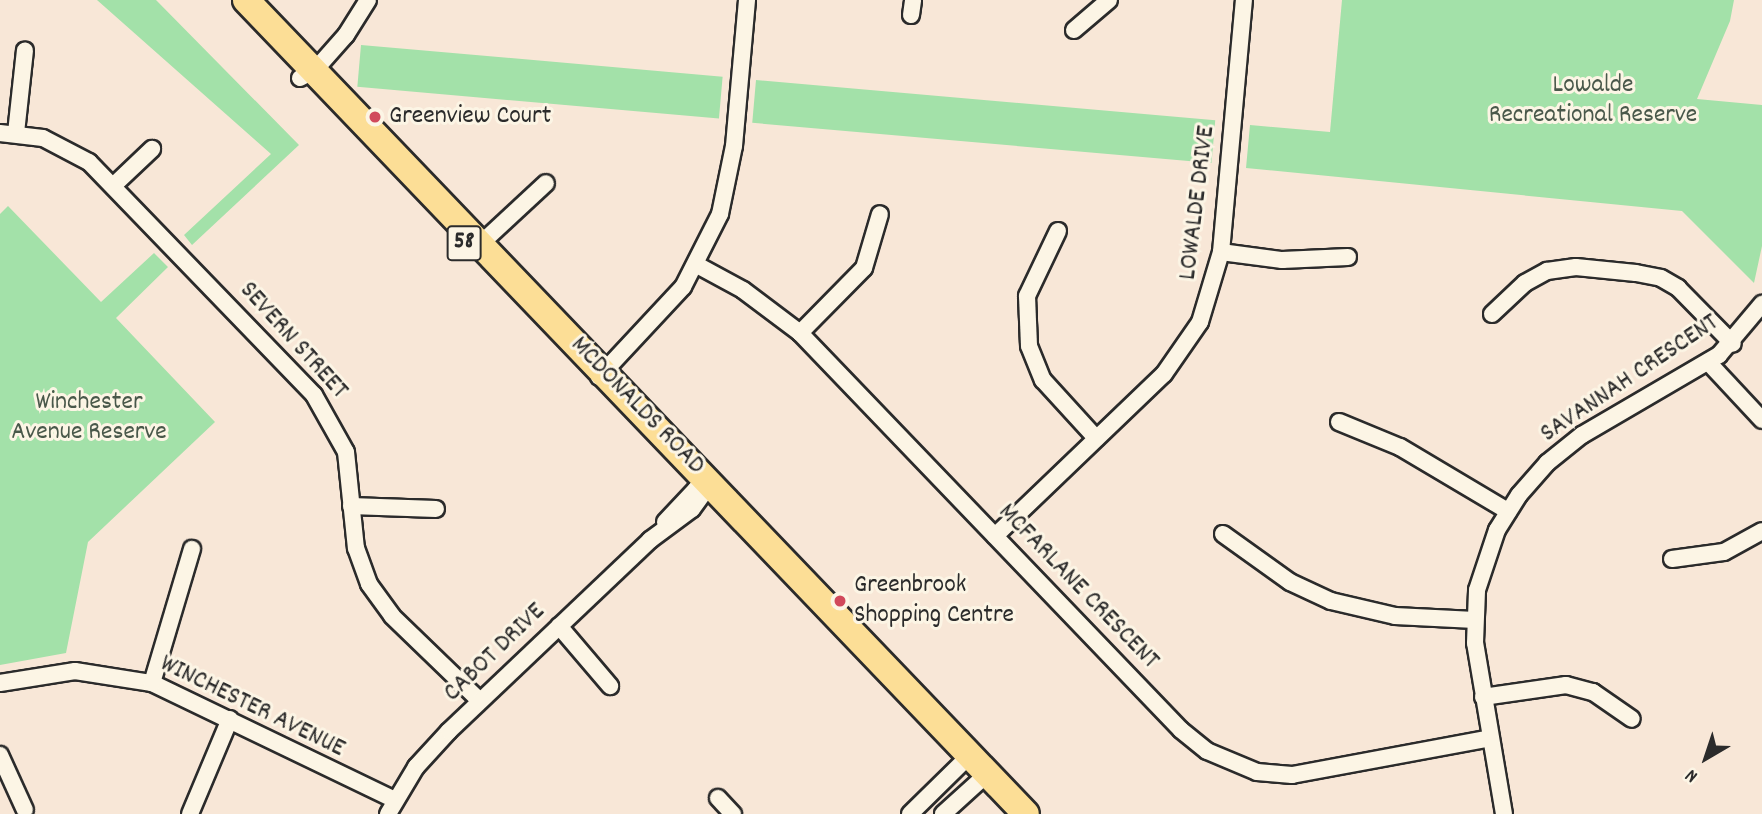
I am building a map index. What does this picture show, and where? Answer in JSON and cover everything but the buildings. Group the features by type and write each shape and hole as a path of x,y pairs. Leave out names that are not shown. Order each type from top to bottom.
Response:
{"main road":[{"name":"MCDONALDS ROAD","path":"228,0 308,70"},
{"name":"MCDONALDS ROAD","path":"246,0 308,70 704,490 973,769 1026,814"},
{"name":"MCDONALDS ROAD","path":"973,769 1007,814"}],"street":[{"path":"308,70 346,35 368,0"},
{"path":"599,376 656,321 697,265 720,214 731,169 747,0"},
{"path":"1074,30 1109,0"},
{"name":"LOWALDE DRIVE","path":"995,536 1164,374 1192,338 1209,301 1221,252 1244,0"},
{"path":"8,133 25,50"},
{"name":"SEVERN STREET","path":"8,133 68,148 113,186 324,408 346,452 356,548 369,584 392,616 477,704"},
{"path":"113,186 152,149"},
{"path":"476,248 547,183"},
{"path":"800,333 863,268 880,214"},
{"path":"1058,231 1027,296 1029,346 1044,380 1096,438"},
{"path":"1221,252 1282,260 1348,257"},
{"name":"MCFARLANE CRESCENT","path":"697,265 743,290 800,333 1181,730 1232,764 1275,775 1311,773 1491,738"},
{"path":"1492,314 1525,283 1547,271 1576,267 1636,273 1661,278 1678,288 1732,344"},
{"name":"SAVANNAH CRESCENT","path":"1504,814 1482,697 1475,620 1482,570 1508,511 1532,478 1573,442 1708,362 1732,344 1762,304"},
{"path":"1708,362 1762,420"},
{"path":"1339,422 1400,447 1508,511"},
{"name":"CABOT DRIVE","path":"391,807 429,751 704,490"},
{"path":"351,506 436,509"},
{"path":"1672,559 1724,552 1762,531"},
{"path":"1223,534 1267,568 1331,601 1395,616 1475,620"},
{"path":"152,682 192,549"},
{"path":"559,626 610,685"},
{"name":"WINCHESTER AVENUE","path":"0,682 75,671 152,682 357,785 391,807"},
{"path":"1482,697 1566,685 1593,692 1632,719"},
{"path":"190,814 230,719"},
{"path":"0,755 25,810"},
{"path":"910,814 973,769"},
{"path":"943,814 973,769"},
{"path":"718,799 733,814"}],"green space":[{"path":"97,0 156,0 299,145 192,245 184,235 271,154"},
{"name":"Lowalde Recreational Reserve","path":"1342,0 1734,0 1730,21 1697,99 1762,105 1762,246 1754,283 1682,211 1246,168 1250,125 1330,132"},
{"path":"361,45 723,77 719,118 357,87"},
{"path":"756,80 1215,120 1211,163 752,123"},
{"name":"Winchester Avenue Reserve","path":"8,206 101,302 154,253 168,267 116,318 215,422 88,542 66,653 0,665 0,214"}],"place":[{"name":"Greenview Court","path":"375,117"},
{"name":"Greenbrook Shopping Centre","path":"840,601"}]}
